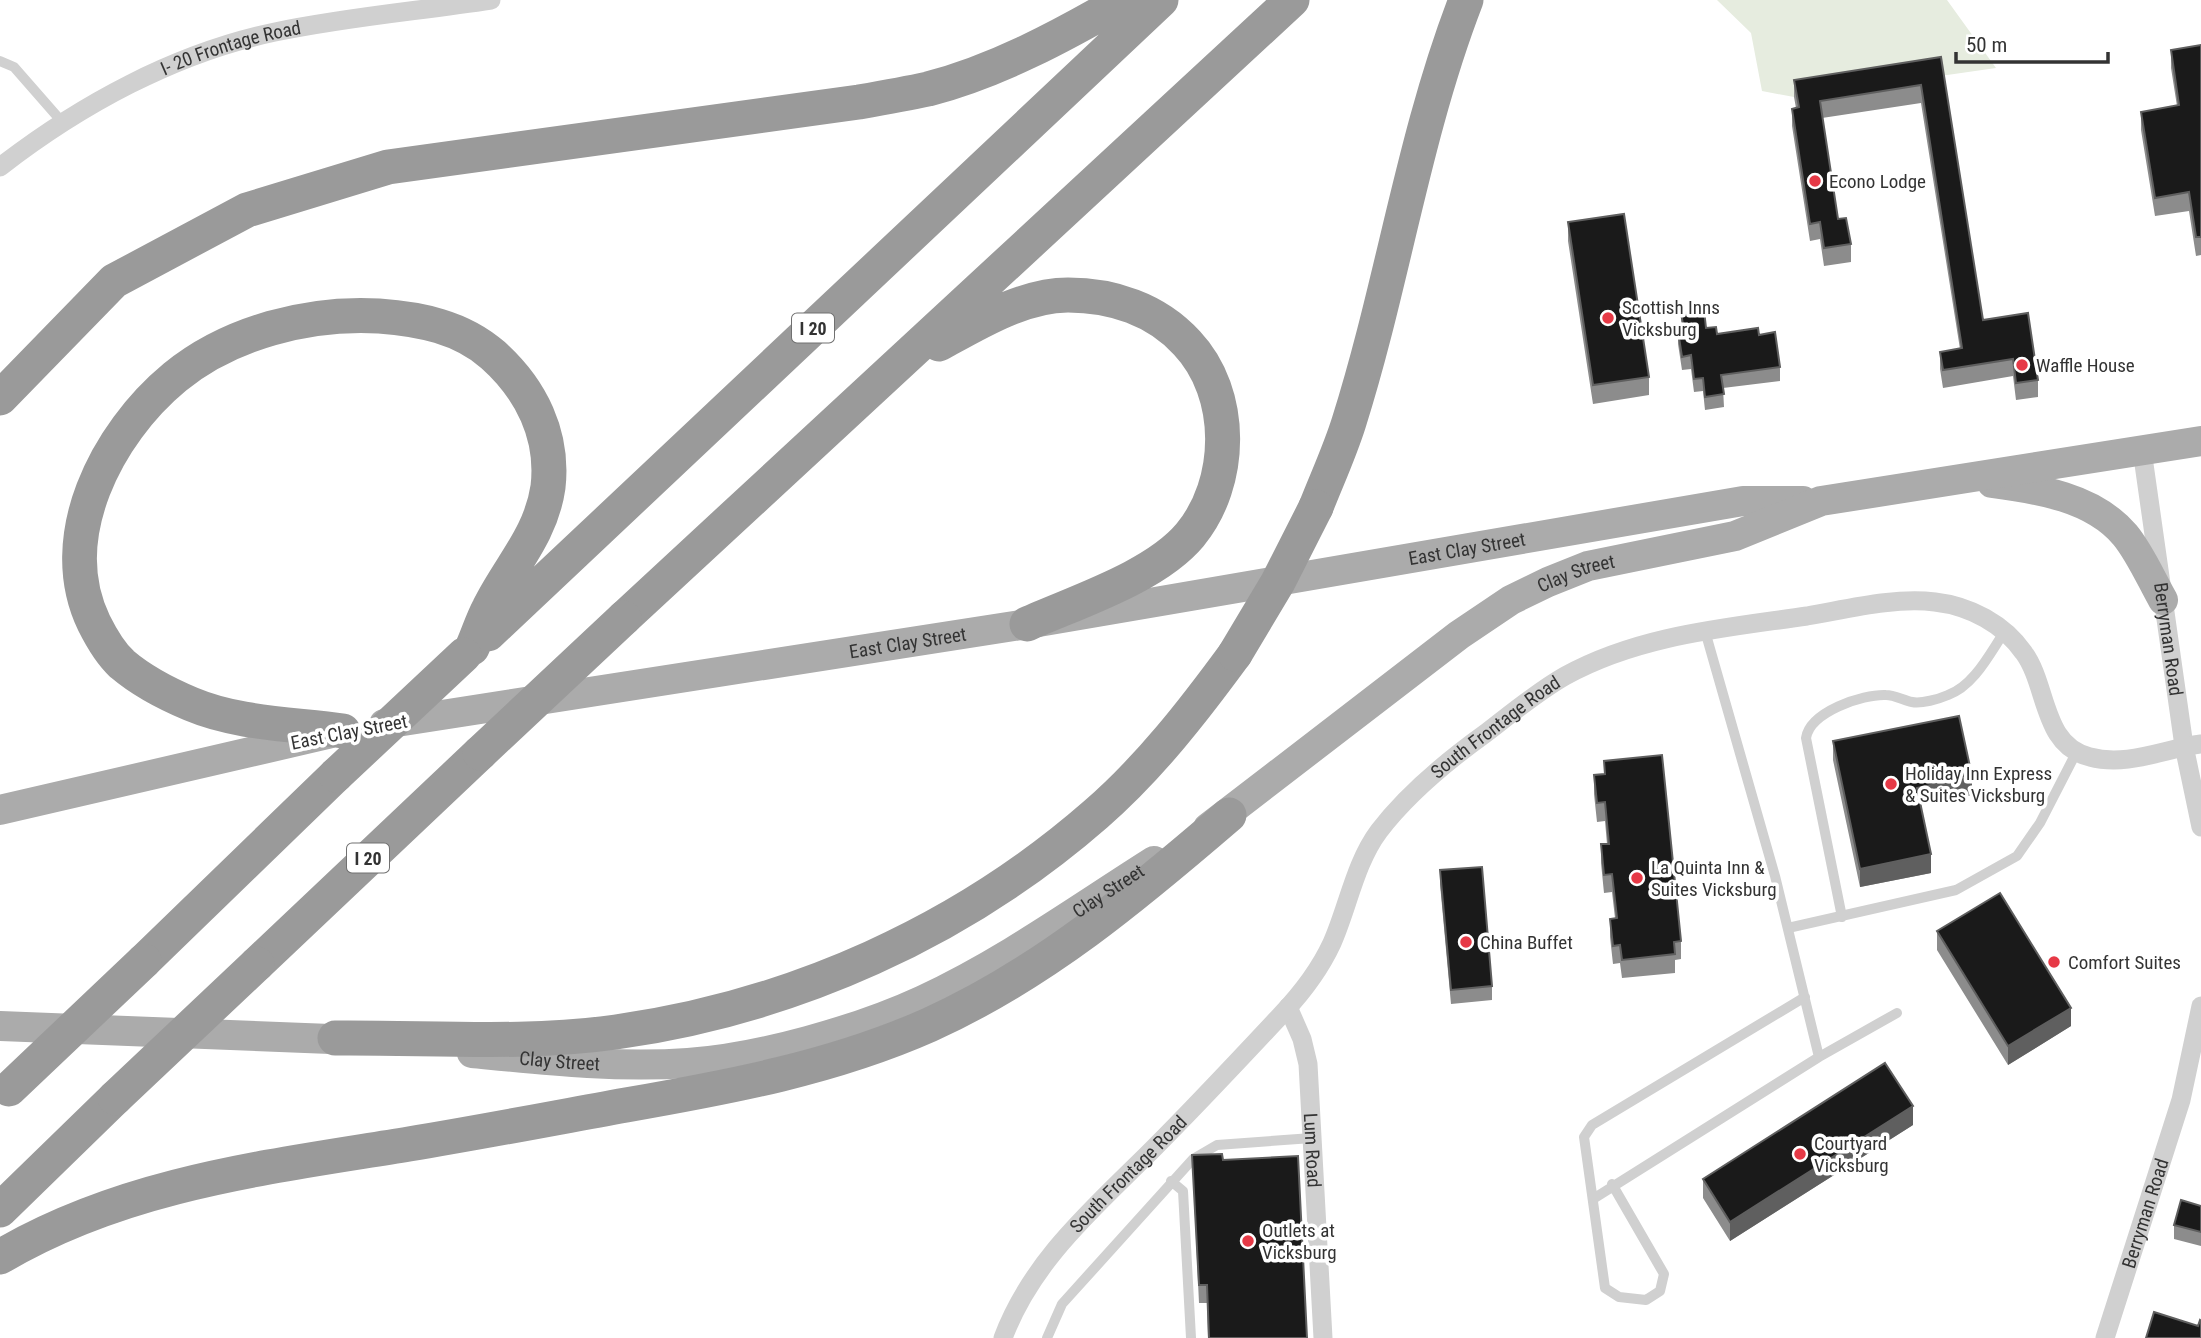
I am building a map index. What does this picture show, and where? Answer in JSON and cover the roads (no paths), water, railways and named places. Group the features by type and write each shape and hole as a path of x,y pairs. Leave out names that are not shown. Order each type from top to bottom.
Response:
{"highway":[{"path":"0,398 114,281 247,210 388,167 859,102 929,88 1011,60 1070,32 1124,0"},
{"name":"I 20","path":"5,1093 336,775 1160,0"},
{"name":"I 20","path":"0,1210 115,1098 624,618 1292,0"},
{"path":"335,1038 556,1037 614,1032 692,1019 767,1000 900,946 967,908 1047,854 1098,812 1195,709 1235,654 1278,582 1316,507 1348,423 1417,147 1444,58 1466,0"},
{"path":"885,376 974,324 1020,304 1064,295 1102,297 1137,307 1163,322 1188,344 1203,366 1220,416 1222,448 1217,486 1201,520 1188,537 1166,556 1122,581 1027,624"},
{"path":"343,731 242,718 195,705 156,687 121,663 101,638 87,608 79,584 79,559 80,529 88,502 123,436 149,404 175,377 208,356 289,323 367,316 438,325 475,342 509,369 528,394 541,421 547,443 548,487 528,545 489,606 468,652"},
{"path":"0,1256 97,1209 168,1188 235,1173 706,1092 766,1079 839,1058 929,1025 1001,987 1068,945 1146,887 1229,815"}],"main road":[{"path":"2141,450 2201,441"},
{"name":"Clay Street","path":"0,1026 335,1038 552,1061 617,1065 691,1063 760,1052 832,1033 922,1001 1053,927 1229,815 1404,675 1511,600 1588,566 1735,536 1821,501 2141,450"},
{"path":"1961,480 2033,489 2078,502 2103,516 2125,535 2163,600"},
{"name":"East Clay Street","path":"0,810 343,731 1027,624 1744,502 1821,501"}],"street":[{"name":"I- 20 Frontage Road","path":"0,167 107,96 163,68 224,45 323,23 430,5 491,0"},
{"name":"Berryman Road","path":"2141,450 2163,600 2192,745 2201,827"},
{"name":"South Frontage Road","path":"1003,1338 1014,1308 1050,1252 1288,1007 1331,943 1370,846 1418,789 1478,739 1564,677 1615,653 1706,631 1914,601 1959,607 1977,613 2005,632 2024,653 2056,733 2076,753"},
{"path":"2076,753 2092,758 2126,760 2192,745"},
{"name":"Berryman Road","path":"2105,1338 2181,1100 2201,1006"},
{"name":"Lum Road","path":"1288,1007 1302,1038 1308,1064 1323,1338"}],"lane":[{"path":"0,61 14,67 64,124"},
{"path":"1706,631 1788,928 1819,1057"},
{"path":"1842,917 1806,738 1808,729 1816,720 1847,702 1886,695 1916,703 1949,695 1961,688 2005,632"},
{"path":"1788,928 1956,890 2017,856 2040,823 2076,753"},
{"path":"1612,1184 1664,1274 1660,1291 1646,1300 1619,1297 1605,1288 1584,1137 1592,1125 1805,997"},
{"path":"1593,1199 1612,1184 1819,1057 1897,1013"},
{"path":"1047,1338 1062,1304 1193,1159 1217,1144 1312,1138"},
{"path":"1171,1181 1183,1191 1191,1338"}],"place":[{"name":"Econo Lodge","path":"1815,181"},
{"name":"Scottish Inns Vicksburg","path":"1608,318"},
{"name":"Waffle House","path":"2022,365"},
{"name":"Holiday Inn Express & Suites Vicksburg","path":"1891,784"},
{"name":"La Quinta Inn & Suites Vicksburg","path":"1637,878"},
{"name":"China Buffet","path":"1466,942"},
{"name":"Comfort Suites","path":"2054,962"},
{"name":"Courtyard Vicksburg","path":"1800,1154"},
{"name":"Outlets at Vicksburg","path":"1248,1241"}]}
